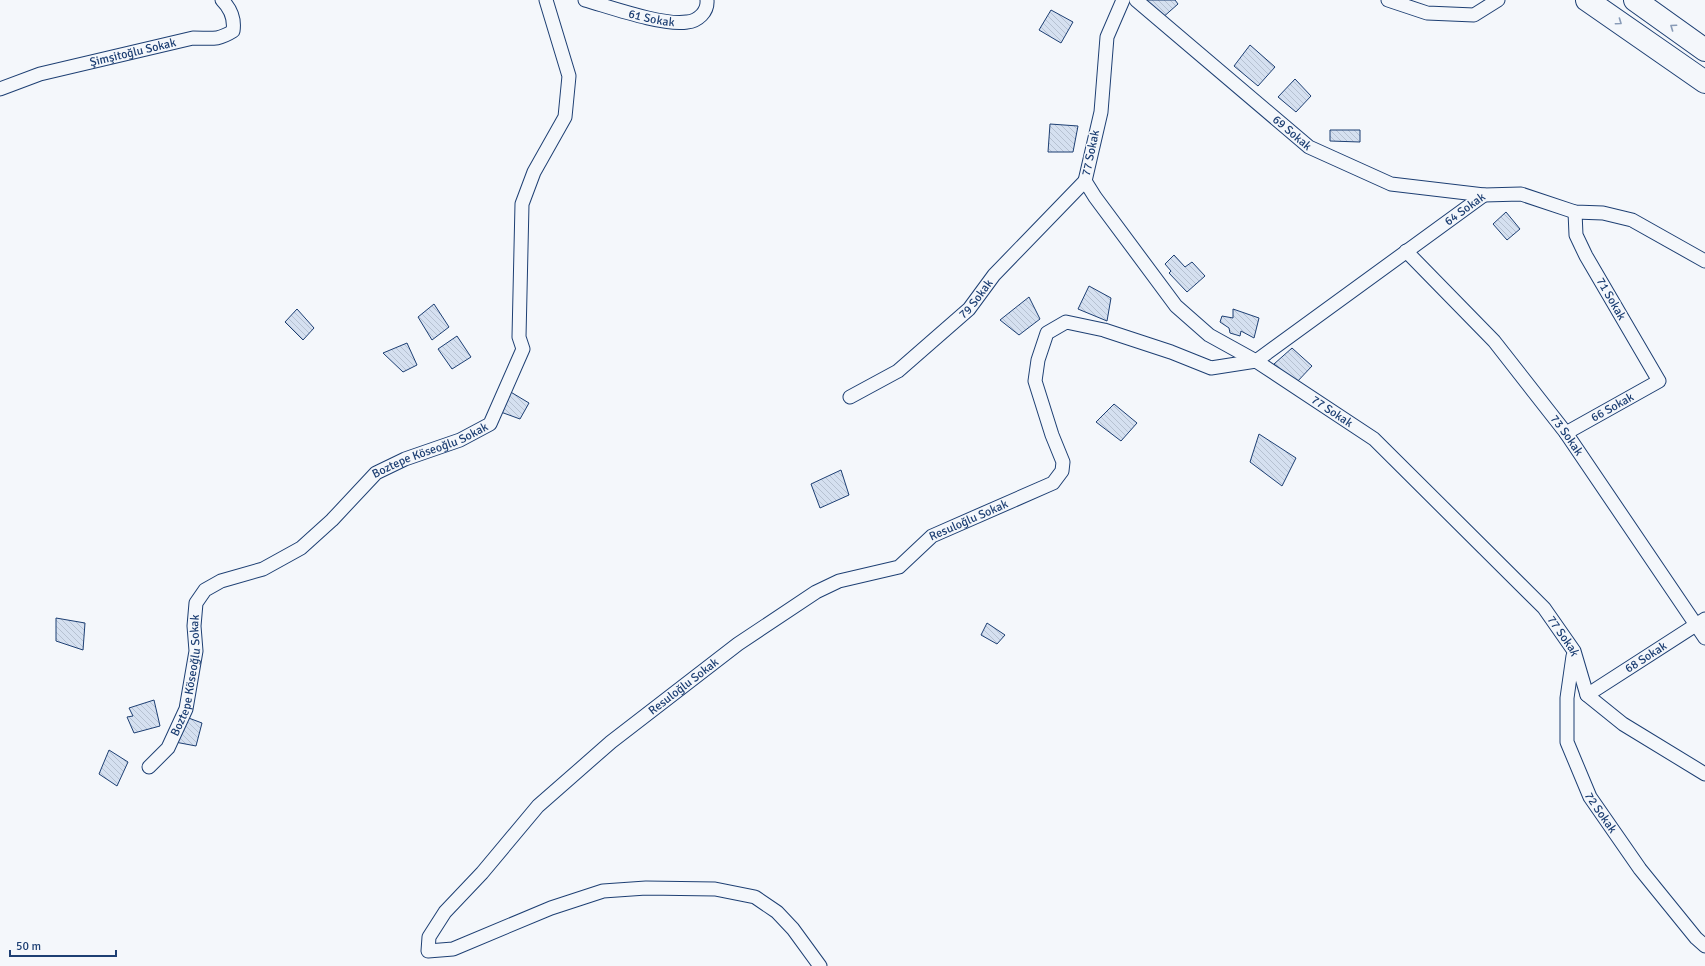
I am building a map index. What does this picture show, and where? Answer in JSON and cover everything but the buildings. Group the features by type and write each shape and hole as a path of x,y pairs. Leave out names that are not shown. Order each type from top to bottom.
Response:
{"highway":[{"path":"1587,0 1705,82"},
{"path":"1635,0 1705,50"}],"street":[{"name":"Şimşitoğlu Sokak","path":"0,89 40,74 193,38 217,39 224,37 233,31 234,25 232,14 222,0"},
{"name":"Boztepe Köseoğlu Sokak","path":"149,767 168,748 186,709 196,651 194,626 196,603 205,590 221,581 263,569 301,548 332,520 376,473 405,459 460,440 490,424 522,349 519,337 522,204 534,172 565,117 569,76 546,0"},
{"name":"61 Sokak","path":"585,0 666,22 687,22 700,17 705,11 707,0"},
{"name":"77 Sokak","path":"1123,0 1107,36 1101,112 1085,181 1094,197 1176,306 1209,335 1256,361 1374,439 1544,608 1574,651 1587,695"},
{"name":"69 Sokak","path":"1136,0 1309,147 1391,184 1484,195"},
{"path":"1388,0 1427,13 1474,15 1498,0"},
{"name":"79 Sokak","path":"850,397 898,371 969,309 994,275 1085,181"},
{"name":"64 Sokak","path":"1256,361 1484,195 1521,194 1575,212 1603,213 1632,220 1705,261"},
{"name":"71 Sokak","path":"1575,212 1576,234 1586,256 1659,382"},
{"name":"73 Sokak","path":"1406,252 1494,341 1566,433 1700,622 1705,638"},
{"name":"Resuloğlu Sokak","path":"820,966 793,929 777,912 755,897 715,889 646,888 603,891 551,908 453,949 428,951 429,937 445,912 482,873 538,806 611,742 738,644 816,592 839,581 899,567 932,536 1053,483 1062,472 1063,462 1052,435 1035,381 1038,360 1047,333 1066,322 1104,330 1171,352 1211,368 1256,361"},
{"name":"66 Sokak","path":"1566,433 1659,382"},
{"name":"68 Sokak","path":"1587,695 1700,622"},
{"name":"72 Sokak","path":"1574,651 1567,698 1567,742 1590,798 1640,869 1696,938 1705,946"},
{"path":"1587,695 1623,724 1705,774"}]}
